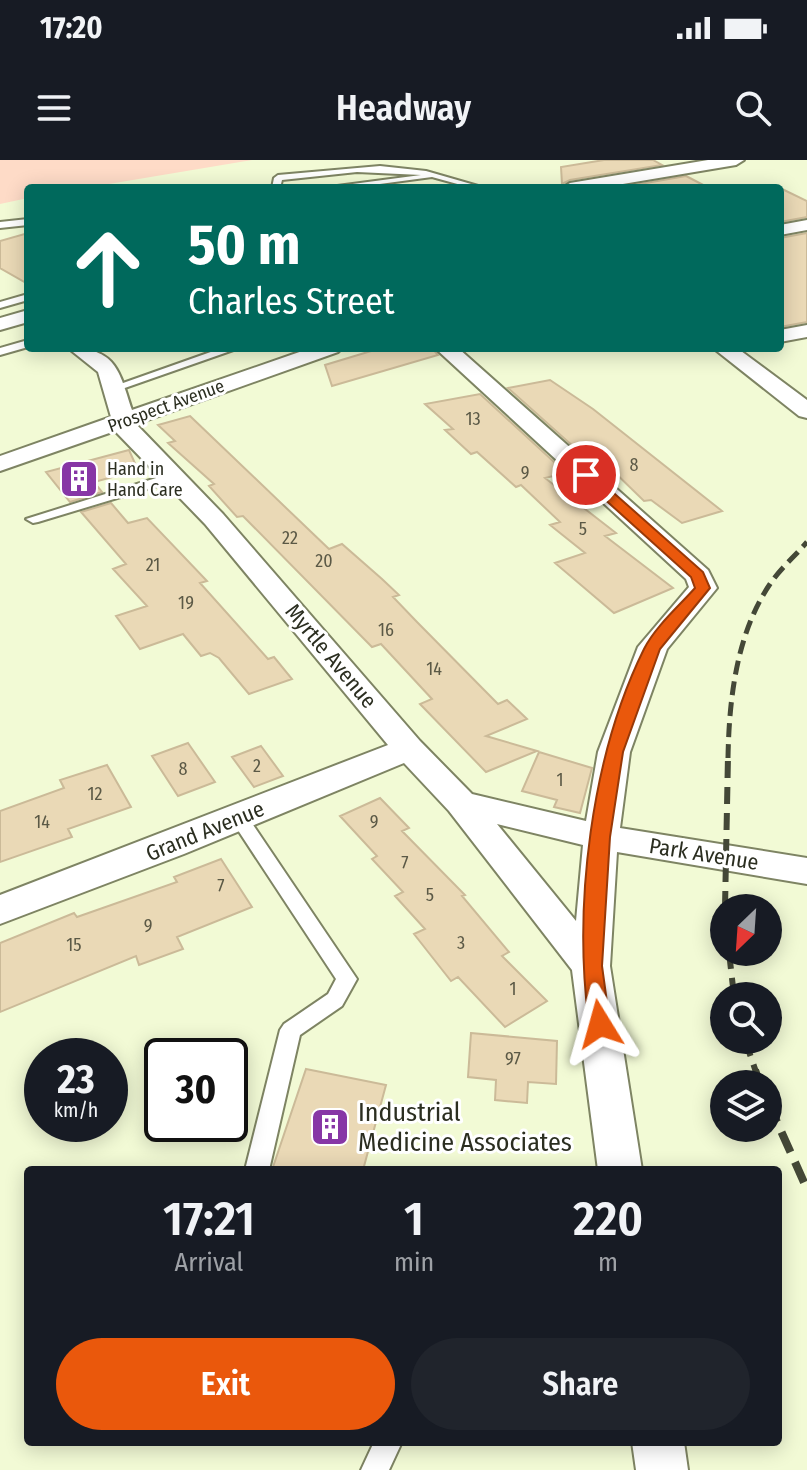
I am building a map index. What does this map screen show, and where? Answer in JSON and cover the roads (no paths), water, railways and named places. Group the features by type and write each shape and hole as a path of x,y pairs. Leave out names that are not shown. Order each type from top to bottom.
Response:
{"street":[{"path":"594,184 736,160"},
{"path":"784,229 807,225"},
{"path":"0,324 24,317"},
{"path":"784,335 807,331"},
{"name":"Myrtle Avenue","path":"85,352 108,369 126,430 214,519 409,749 461,803 591,966"},
{"name":"Prospect Avenue","path":"0,464 319,352"},
{"path":"450,352 698,576 703,588 653,647 647,660 614,752 601,837 591,966 619,1166"},
{"path":"729,352 807,411"},
{"name":"Grand Avenue","path":"0,910 409,749"},
{"name":"Park Avenue","path":"461,803 601,837 807,871"},
{"path":"659,1446 662,1470"}],"lane":[{"path":"277,184 278,178 381,165 431,171 469,184"},
{"path":"362,184 426,177 455,179"},
{"path":"0,225 24,222"},
{"path":"0,305 24,298"},
{"path":"0,352 24,344"},
{"path":"115,388 221,352"},
{"path":"33,519 172,477"},
{"path":"239,818 347,979 335,1000 291,1030 258,1166"},
{"path":"375,1470 386,1446"}],"railway":[{"path":"728,758 733,691 749,624 770,584 807,542"},
{"path":"725,894 728,756"},
{"path":"731,966 732,982"},
{"path":"750,1054 755,1070"},
{"path":"782,1133 807,1189"}],"place":[{"name":"Hand in Hand Care","path":"79,479"},
{"name":"Industrial Medicine Associates","path":"330,1127"}]}
